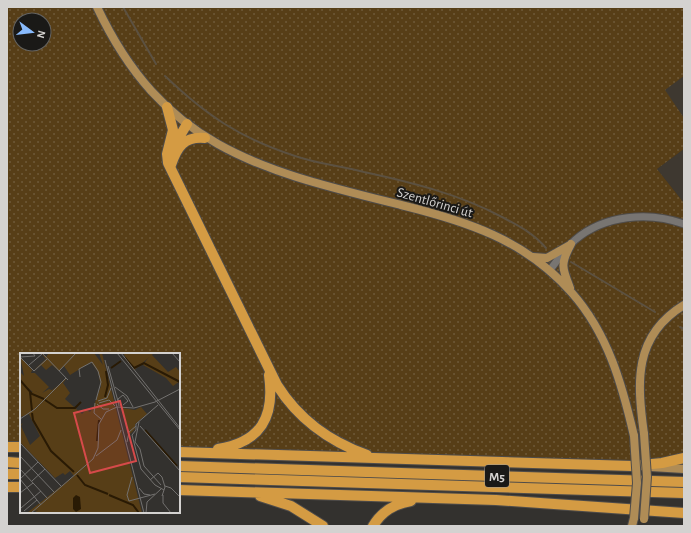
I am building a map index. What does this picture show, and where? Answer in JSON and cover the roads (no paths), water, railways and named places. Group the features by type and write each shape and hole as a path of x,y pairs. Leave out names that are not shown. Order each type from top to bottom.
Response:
{"highway":[{"path":"167,107 173,126 167,154 170,167 268,369 283,395 309,424 335,441 375,458"},
{"path":"172,135 178,129 187,124"},
{"path":"170,167 171,151 187,124"},
{"path":"170,167 175,151 183,142 194,138 205,138"},
{"path":"197,452 220,449 242,443 260,429 270,409 271,388 268,369"},
{"path":"7,447 20,448"},
{"name":"M5","path":"180,452 632,466"},
{"path":"632,466 662,464 684,458"},
{"path":"7,462 20,463"},
{"name":"M5","path":"180,466 684,482"},
{"path":"7,474 20,474"},
{"name":"M5","path":"180,477 684,493"},
{"path":"7,487 20,487"},
{"name":"M5","path":"180,490 443,498 657,511 684,511"},
{"path":"227,491 264,497 285,503 299,510 323,526"},
{"path":"373,526 384,512 394,505 415,500 443,498"}],"main road":[{"name":"Szentlőrinci út","path":"97,7 129,64 167,107 205,138 243,158 291,177 468,224 494,234 529,255 571,291 593,322 610,353 621,382 634,436 637,477 633,522"},
{"path":"529,255 547,258 571,244"},
{"path":"571,244 562,266 571,291"},
{"path":"644,522 647,472 639,391 642,360 648,345 659,326 671,314 684,305"},
{"name":"M5","path":"632,466 684,469"}],"street":[{"path":"549,271 571,244 582,235 609,222 629,218 657,217 684,224"}],"waterway":[{"path":"123,7 156,64"},
{"path":"165,76 195,103 210,114 257,142 304,159 399,180 452,195 486,209 526,230 546,248"},
{"path":"571,262 655,312"},
{"path":"680,327 684,329"}]}
